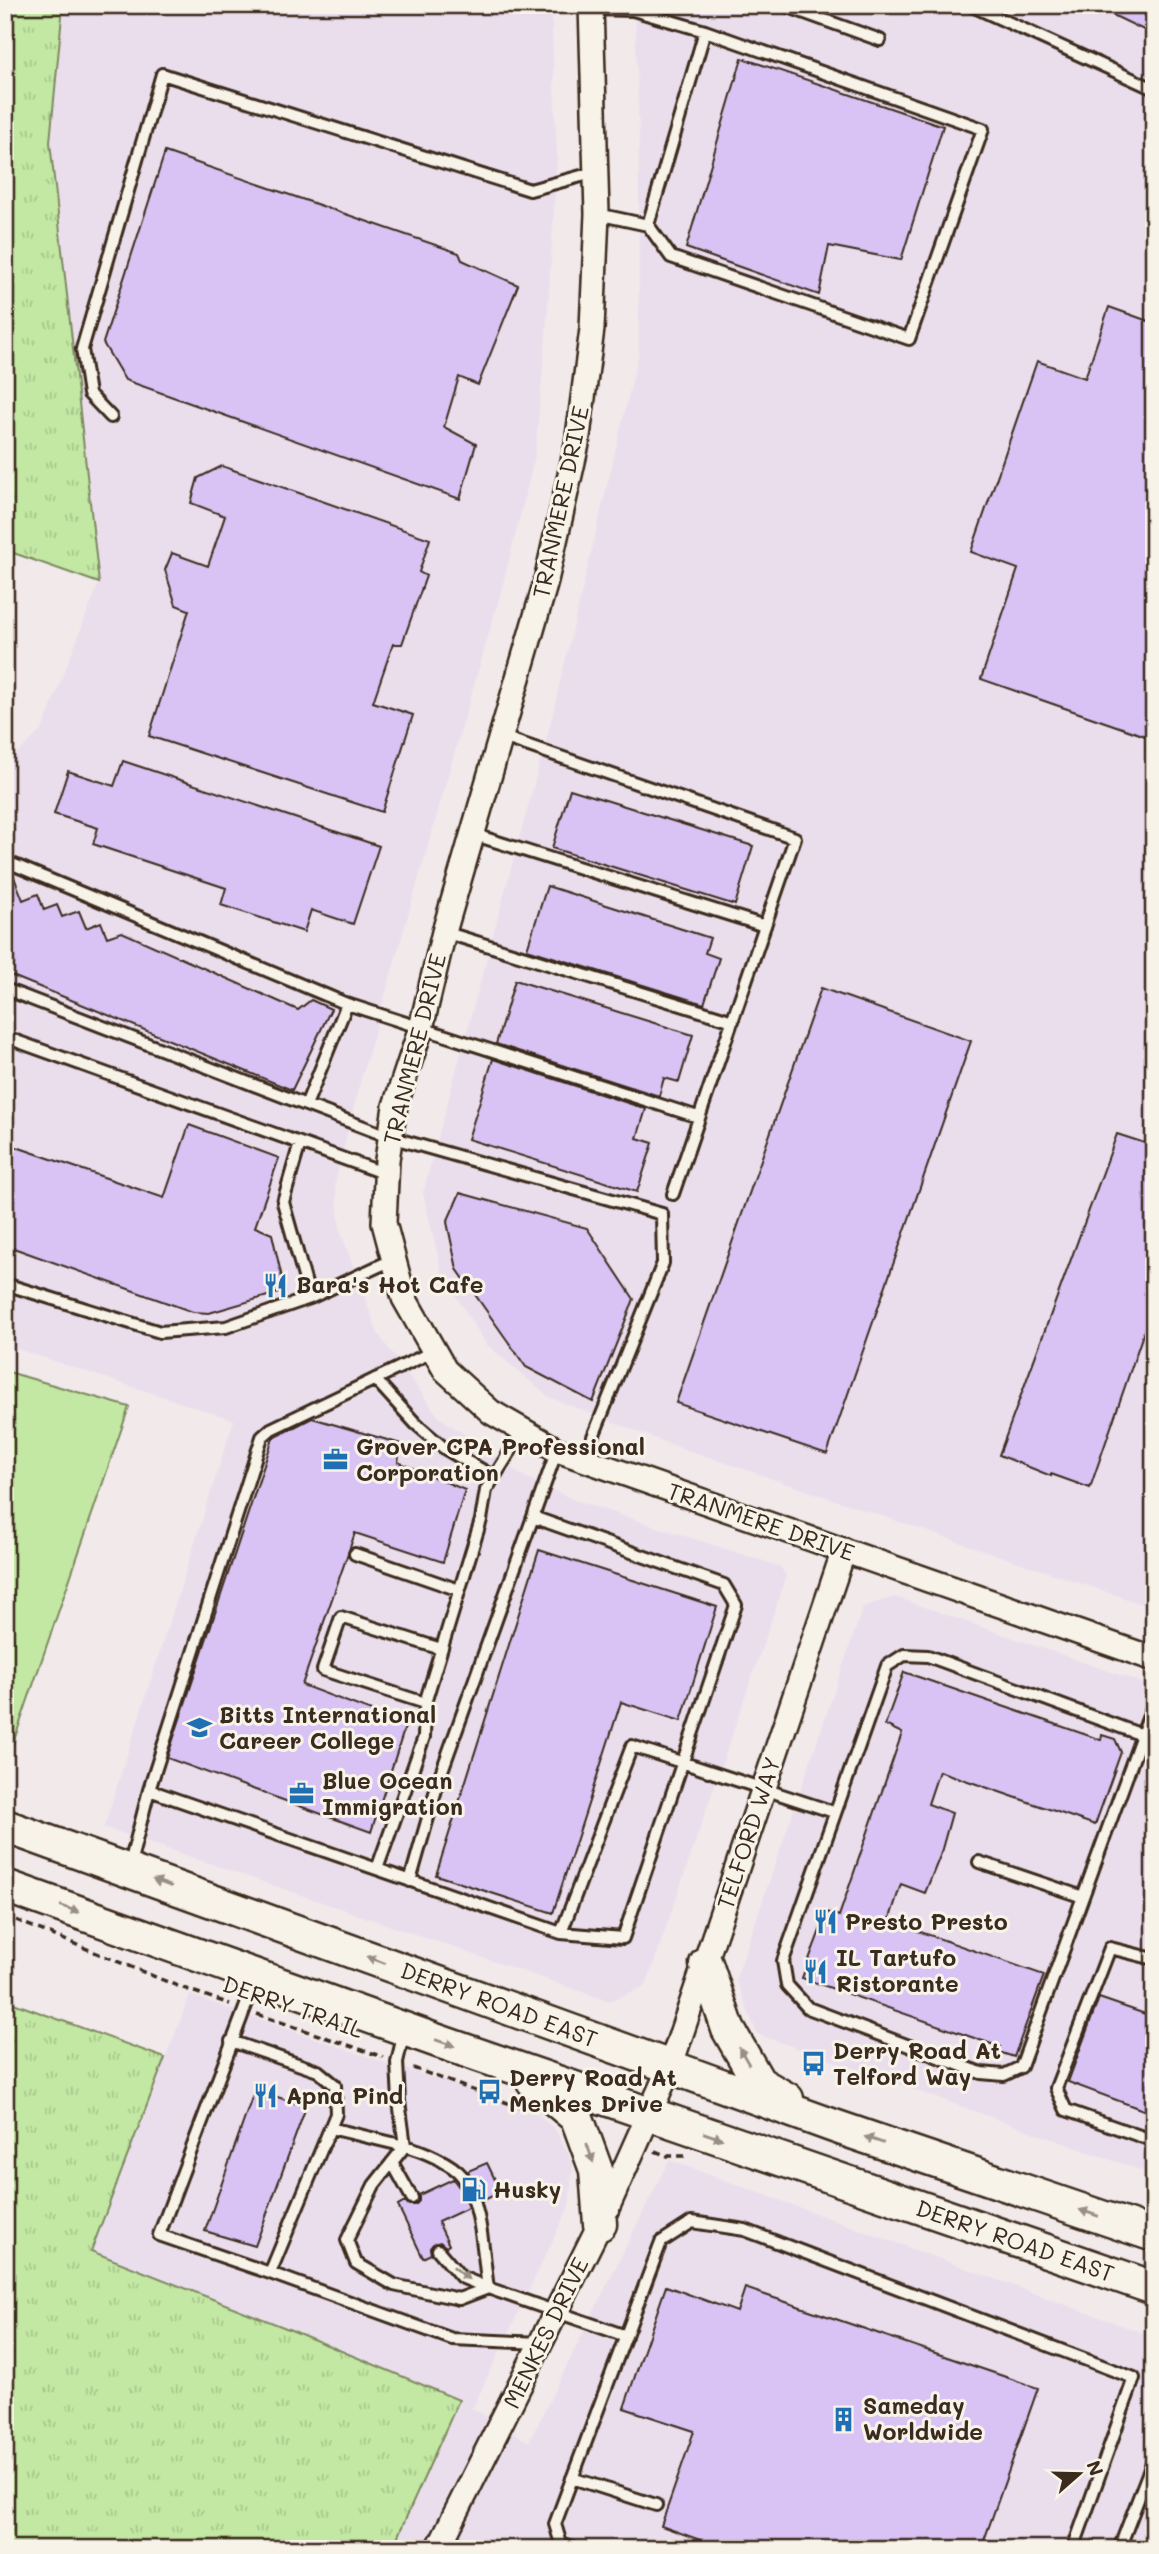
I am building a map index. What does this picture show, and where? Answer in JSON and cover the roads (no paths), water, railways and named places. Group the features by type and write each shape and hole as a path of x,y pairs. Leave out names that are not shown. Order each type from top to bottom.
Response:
{"main road":[{"name":"DERRY ROAD EAST","path":"5,1826 834,2126 1154,2235"},
{"name":"DERRY ROAD EAST","path":"5,1886 405,2029 1154,2288"},
{"path":"706,1964 728,2029 759,2083 834,2126"},
{"path":"515,2067 578,2118 596,2170 600,2224"}],"street":[{"name":"TRANMERE DRIVE","path":"591,7 597,214 592,329 577,444 545,584 444,932 421,1028 395,1106 386,1174 384,1223 404,1298 445,1370 491,1412 557,1450 1154,1659"},
{"name":"TELFORD WAY","path":"648,2114 670,2067 706,1964 844,1550"},
{"name":"MENKES DRIVE","path":"438,2549 600,2224 648,2114"}],"lane":[{"path":"783,5 880,40"},
{"path":"970,5 1154,89"},
{"path":"591,7 633,10 705,31 983,129 909,339 671,257 648,225 597,214"},
{"path":"648,225 705,31"},
{"path":"111,417 89,394 82,349 162,74 530,190 596,172"},
{"path":"500,736 794,838 673,1194"},
{"path":"472,834 765,926"},
{"path":"5,861 347,1004 698,1117"},
{"path":"444,932 733,1021"},
{"path":"5,989 390,1137 662,1214 663,1263 583,1460"},
{"path":"306,1105 347,1004"},
{"path":"5,1037 386,1174"},
{"path":"300,1143 284,1202 310,1298"},
{"path":"5,1284 160,1332 226,1327 310,1298 394,1259"},
{"path":"129,1870 149,1790 262,1437 271,1429 434,1351"},
{"path":"375,1379 416,1424 444,1448 494,1477"},
{"path":"377,1869 424,1737 425,1703 481,1520 486,1490 523,1431"},
{"path":"410,1881 439,1779 557,1450"},
{"path":"149,1790 561,1933 623,1938 736,1605 724,1585 533,1517"},
{"path":"355,1554 459,1590"},
{"path":"425,1703 323,1670 341,1617 441,1649"},
{"path":"1142,1735 928,1656 904,1655 887,1666 783,1961 787,1985 808,2008 981,2073 1004,2074 1021,2067 1083,1897 1142,1735 1154,1702"},
{"path":"561,1933 632,1746 834,1812"},
{"path":"979,1862 1083,1897"},
{"path":"1154,1959 1110,1948 1055,2088 1066,2110 1154,2141"},
{"path":"257,1976 159,2235 452,2339 541,2343"},
{"path":"405,2029 397,2062 398,2101 405,2146 374,2185 347,2240 356,2263 394,2285 458,2299 488,2288"},
{"path":"231,2041 318,2071 335,2085 336,2114 270,2273"},
{"path":"330,2128 425,2152 462,2175 475,2204 488,2288"},
{"path":"392,2162 412,2198"},
{"path":"575,2549 561,2544 555,2524 661,2242 692,2222 745,2231 1134,2378 1073,2549"},
{"path":"438,2250 461,2277 626,2336"},
{"path":"1119,2549 1154,2458"},
{"path":"572,2478 656,2505"}],"place":[{"name":"Bara's Hot Cafe","path":"276,1285"},
{"name":"Grover CPA Professional Corporation","path":"336,1460"},
{"name":"Bitts International Career College","path":"199,1728"},
{"name":"Blue Ocean Immigration","path":"302,1794"},
{"name":"Presto Presto","path":"825,1922"},
{"name":"IL Tartufo Ristorante","path":"816,1971"},
{"name":"Derry Road At Telford Way","path":"813,2064"},
{"name":"Derry Road At Menkes Drive","path":"489,2091"},
{"name":"Apna Pind","path":"266,2096"},
{"name":"Husky","path":"473,2190"},
{"name":"Sameday Worldwide","path":"843,2419"}]}
